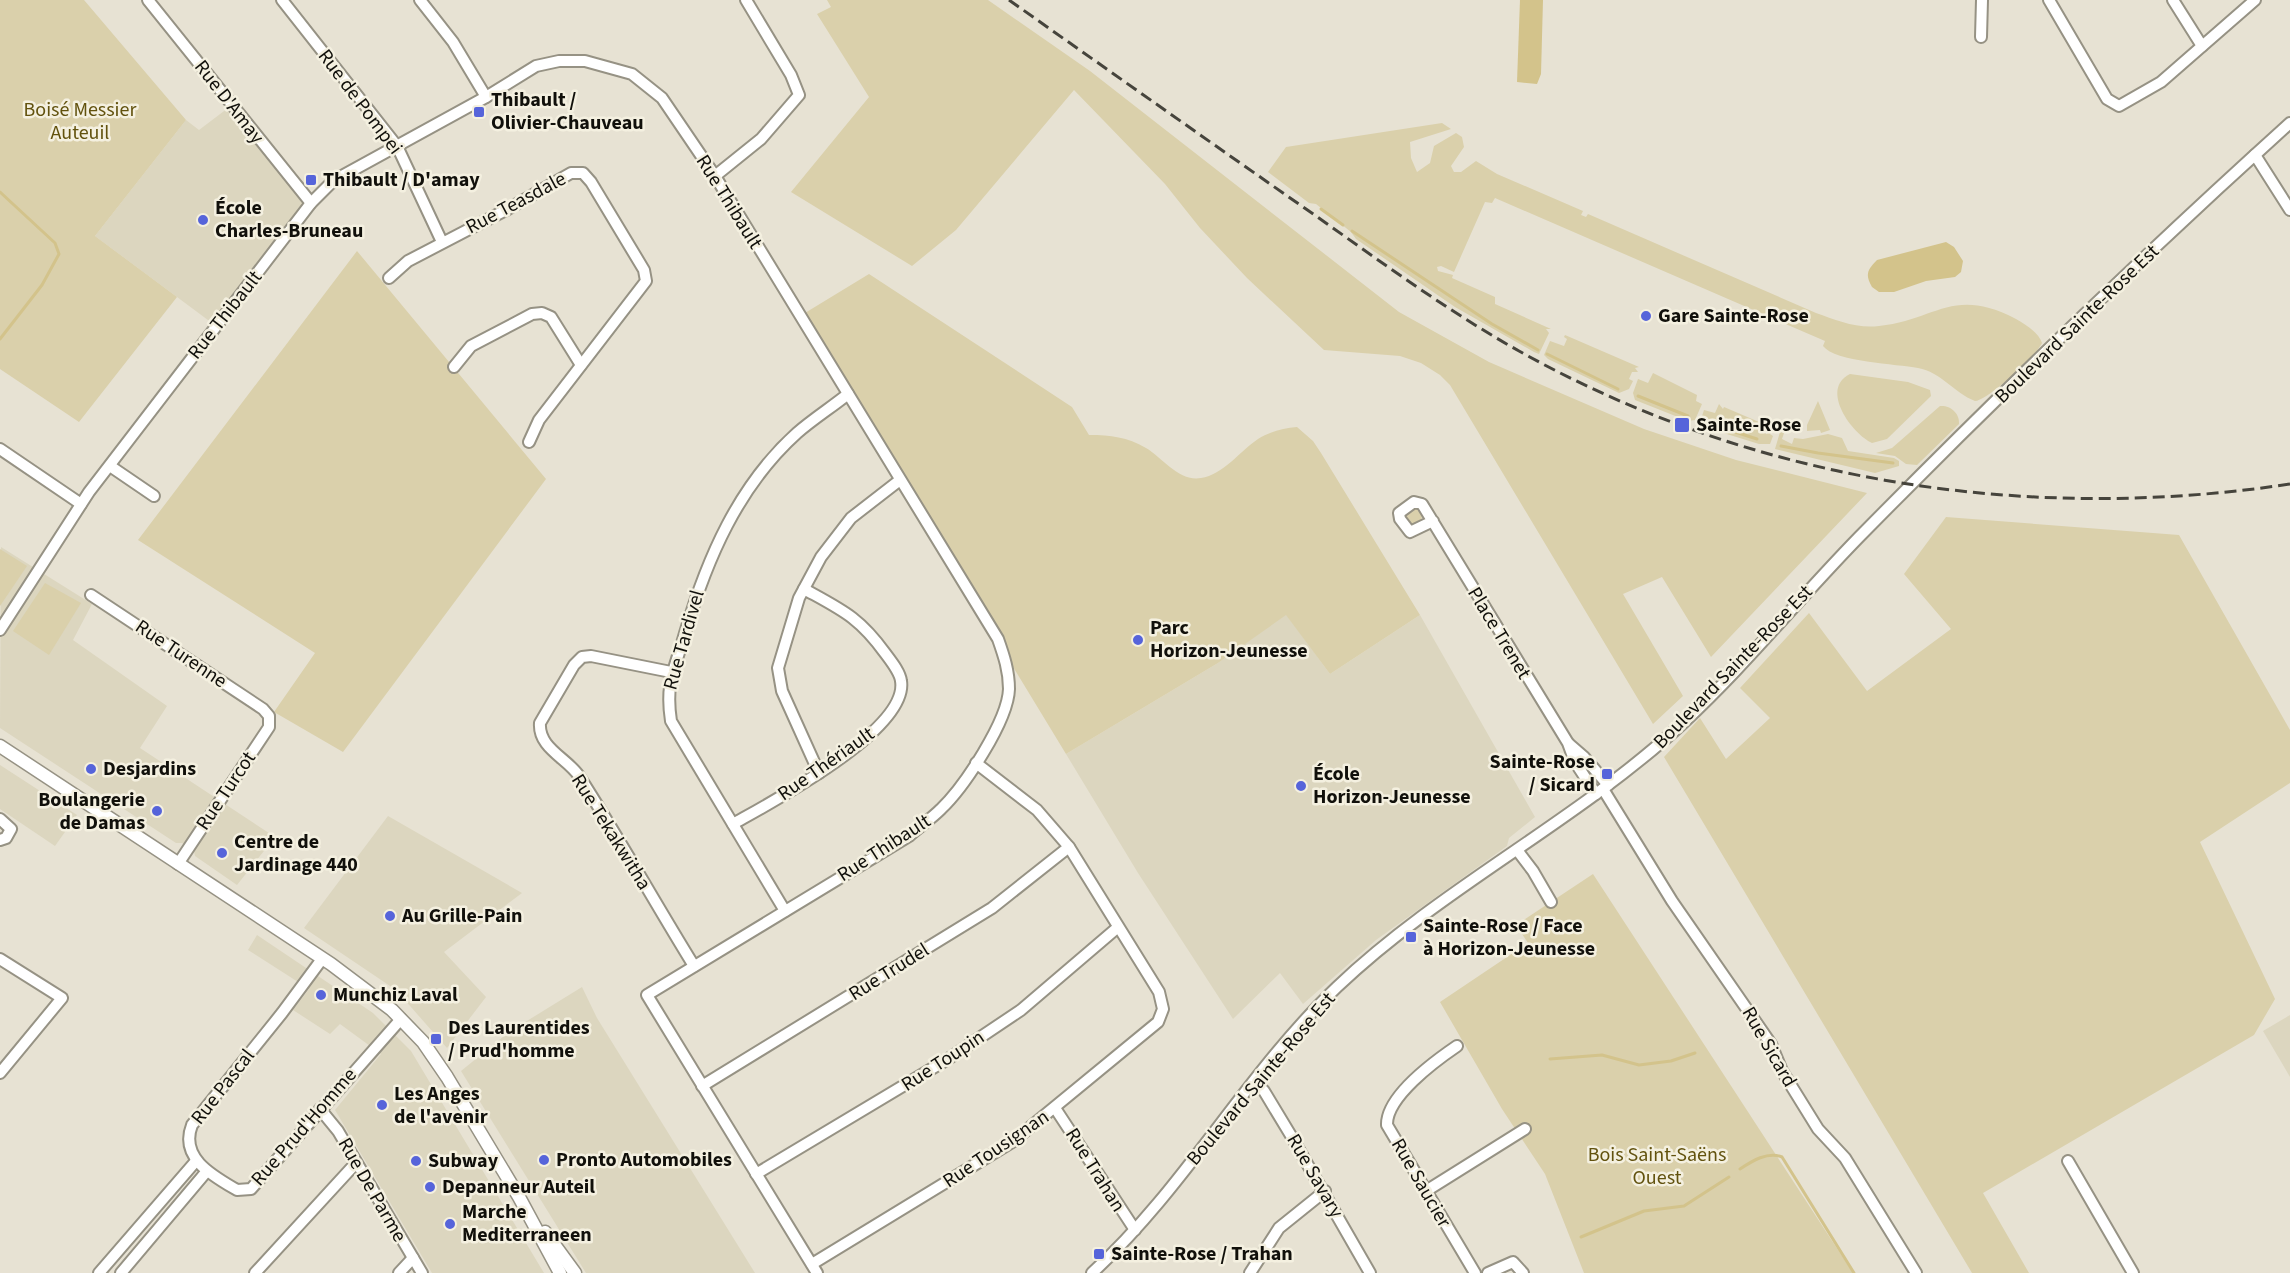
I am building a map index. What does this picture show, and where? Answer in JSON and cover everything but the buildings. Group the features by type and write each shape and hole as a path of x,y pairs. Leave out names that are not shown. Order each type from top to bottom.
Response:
{"main road":[{"path":"0,746 322,959 378,997 401,1018 428,1049 447,1077 519,1197 560,1273"},
{"path":"519,1197 575,1273"}],"street":[{"name":"Rue de Pompei","path":"282,0 397,146 442,242"},
{"path":"420,0 453,42 486,97"},
{"path":"715,176 761,139 799,95 791,75 746,0"},
{"path":"1981,37 1982,0"},
{"path":"2049,0 2107,99 2114,105 2124,105 2154,87 2255,0"},
{"path":"2173,0 2202,46"},
{"name":"Rue D'Amay","path":"152,1 311,203"},
{"name":"Rue Thibault","path":"0,630 81,504 311,203 333,181 486,97 536,66 559,61 585,61 632,74 662,99 715,176 998,639 1007,665 1009,691 1005,711 986,750 942,808 909,836 647,995"},
{"name":"Boulevard Sainte-Rose Est","path":"1092,1273 1135,1230 1312,1013 1347,978 1400,933 1602,790 1650,753 1701,706 1893,503 2290,123"},
{"path":"2255,155 2290,210"},
{"name":"Rue Teasdale","path":"389,278 408,261 442,242 571,173 582,173 644,270 646,280 538,420 529,442"},
{"path":"454,367 471,346 532,314 542,313 551,317 581,365"},
{"name":"Rue Tardivel","path":"785,910 671,721 668,699 671,672 702,575 743,496 766,465 798,432 848,394"},
{"path":"0,449 81,504"},
{"path":"110,466 154,496"},
{"path":"819,773 782,691 778,668 799,598 821,557 851,518 900,480"},
{"name":"Place Trenet","path":"1433,521 1568,743 1584,757 1602,790"},
{"name":"Rue Thériault","path":"733,824 819,773 854,749 880,725 900,697 901,680 892,662 867,628 849,614 804,589"},
{"name":"Rue Turenne","path":"91,595 263,709 269,716"},
{"name":"Rue Tekakwitha","path":"671,672 591,656 582,657 574,665 540,723 539,731 544,742 577,774 694,966"},
{"name":"Rue Turcot","path":"178,864 269,727 269,716"},
{"name":"Rue Tousignan","path":"647,995 815,1269 1006,1147 1158,1022 1162,1008 1159,993 1069,847 1037,810 976,763"},
{"name":"Rue Sicard","path":"1602,790 1672,901 1771,1044 1782,1071 1818,1129 1845,1158 1916,1273"},
{"path":"0,819 11,830 6,838 0,840"},
{"name":"Rue Trudel","path":"702,1086 992,908 1069,847"},
{"path":"1517,850 1533,871 1551,902"},
{"name":"Rue Toupin","path":"756,1174 967,1047 1021,1010 1118,928"},
{"path":"0,959 62,998 0,1073"},
{"name":"Rue Pascal","path":"196,1161 189,1140 194,1120 282,1013 322,959"},
{"name":"Rue Prud'Homme","path":"196,1161 207,1171 237,1190 249,1190 401,1018"},
{"name":"Rue Saucier","path":"1457,1046 1429,1065 1390,1107 1387,1125 1474,1273"},
{"name":"Rue Savary","path":"1255,1083 1264,1091 1370,1273"},
{"name":"Rue Trahan","path":"1055,1108 1135,1230"},
{"name":"Rue De Parme","path":"320,1109 331,1120 422,1273"},
{"path":"1426,1191 1525,1129"},
{"path":"99,1273 196,1161"},
{"path":"2067,1161 2133,1273"},
{"path":"255,1273 356,1162"},
{"path":"121,1273 207,1171"},
{"path":"1250,1273 1279,1227 1324,1191"},
{"path":"399,1273 413,1258"},
{"path":"1488,1273 1503,1264 1513,1262 1523,1273"}],"shaded area":[{"path":"1520,0 1543,0 1541,74 1537,84 1517,82"},
{"name":"École Charles-Bruneau","path":"232,105 311,203 216,326 95,236 186,120 199,130"},
{"path":"1946,242 1954,247 1963,261 1961,272 1955,277 1926,281 1894,292 1879,292 1872,287 1868,273 1877,260"},
{"path":"1,547 92,604 73,640 167,706 140,748 275,837 237,885 195,856 194,851 182,843 176,843 0,728"},
{"name":"École Horizon-Jeunesse","path":"1286,614 1330,674 1420,615 1535,817 1509,838 1507,846 1376,940 1303,1004 1280,973 1233,1019 1138,873 1066,754 1218,663"},
{"path":"0,765 77,815 55,846 0,809"},
{"path":"388,816 522,893 444,952 486,997 447,1048 396,990 304,928"},
{"path":"257,935 373,1013 411,1051 544,1273 432,1273 335,1110 381,1054 340,1024 330,1034 293,1010 309,989 248,950"},
{"path":"582,987 597,1018 755,1273 586,1273 461,1071 509,1032"},
{"path":"2290,1015 2290,1077 2263,1031"}],"green space":[{"name":"Boisé Messier Auteuil","path":"0,0 84,0 186,120 95,236 177,297 79,422 0,369"},
{"path":"827,0 988,0 1090,71 1399,312 1489,362 1644,429 1736,460 1867,493 1711,657 1662,577 1623,594 1683,696 1653,724 1450,385 1440,375 1421,363 1400,356 1324,350 1247,278 1200,228 1165,184 1074,90 956,230 912,266 791,192 869,97 817,14 831,7"},
{"path":"1442,123 1451,129 1410,142 1411,158 1417,172 1430,163 1434,146 1456,133 1462,137 1464,147 1451,166 1454,172 1461,172 1476,161 1497,174 1583,211 1581,215 1586,217 1588,214 1816,313 1847,323 1871,327 1899,323 1945,308 1976,305 2016,319 2035,332 2042,343 2011,376 1990,393 1975,401 1926,370 1840,356 1823,346 1825,341 1495,198 1492,203 1485,202 1454,272 1441,266 1437,267 1438,271 1453,275 1452,278 1495,297 1495,304 1551,329 1546,329 1549,333 1539,354 1455,307 1356,239 1351,232 1316,204 1309,203 1268,172 1286,147"},
{"path":"357,251 546,479 343,752 274,712 315,653 138,540"},
{"path":"869,274 1072,407 1089,435 1112,436 1132,441 1152,452 1178,473 1186,476 1201,478 1209,476 1224,468 1262,437 1276,431 1297,427 1313,441 1321,453 1420,615 1330,674 1286,615 1218,663 1066,754 800,316"},
{"path":"1565,335 1639,367 1635,368 1638,372 1632,372 1629,379 1633,381 1629,389 1619,393 1548,359 1544,355 1550,341 1564,346 1567,339"},
{"path":"1653,373 1697,395 1696,401 1702,404 1695,420 1688,421 1635,400 1633,393 1638,379 1648,383"},
{"path":"1850,374 1908,382 1930,390 1931,396 1887,439 1872,443 1856,431 1848,421 1838,400 1841,381"},
{"path":"1818,401 1830,430 1821,433 1820,430 1807,431 1807,425"},
{"path":"1719,404 1723,409 1724,407 1762,423 1759,431 1767,434 1768,430 1776,429 1770,434 1773,436 1770,444 1759,444 1701,426 1704,410 1715,413"},
{"path":"1940,406 1954,410 1959,424 1917,465 1906,464 1895,456 1876,453 1892,448"},
{"path":"1780,432 1784,433 1782,439 1792,444 1794,438 1803,439 1828,434 1842,438 1848,451 1894,458 1899,461 1899,466 1875,473 1775,449"},
{"path":"1414,508 1422,516 1414,524 1406,516"},
{"path":"1946,517 2179,535 2290,730 2290,783 2200,842 2275,999 2254,1035 1983,1193 2029,1273 1972,1273 1664,757 1700,718 1726,759 1770,718 1740,688 1809,613 1867,691 1951,629 1904,574"},
{"path":"0,549 27,566 0,606"},
{"path":"45,583 81,603 49,655 13,631"},
{"name":"Bois Saint-Saëns Ouest","path":"1593,874 1853,1273 1584,1273 1545,1174 1502,1109 1440,1002 1528,943 1516,925"}],"waterway":[{"path":"0,192 55,243 59,254 42,285 0,339"},
{"path":"1321,209 1343,225"},
{"path":"1352,231 1492,324 1538,350"},
{"path":"1547,354 1618,389"},
{"path":"1638,396 1688,416"},
{"path":"1704,422 1757,439"},
{"path":"1781,446 1893,463"},
{"path":"1550,1059 1602,1055 1639,1065 1671,1061 1695,1053"},
{"path":"1740,1169 1766,1156 1782,1157 1854,1273"},
{"path":"1581,1237 1644,1211 1684,1206 1729,1177"}],"railway":[{"path":"1009,0 1464,318 1519,351 1608,396 1701,433 1796,461 1893,482 1992,494 2091,499 2191,495 2290,484"}],"place":[{"name":"Thibault / Olivier-Chauveau","path":"479,112"},
{"name":"Thibault / D'amay","path":"311,180"},
{"name":"École Charles-Bruneau","path":"203,220"},
{"name":"Gare Sainte-Rose","path":"1646,316"},
{"name":"Sainte-Rose","path":"1682,425"},
{"name":"Parc Horizon-Jeunesse","path":"1138,640"},
{"name":"Desjardins","path":"91,769"},
{"name":"Sainte-Rose / Sicard","path":"1607,774"},
{"name":"École Horizon-Jeunesse","path":"1301,786"},
{"name":"Boulangerie de Damas","path":"157,811"},
{"name":"Centre de Jardinage 440","path":"222,853"},
{"name":"Au Grille-Pain","path":"390,916"},
{"name":"Sainte-Rose / Face à Horizon-Jeunesse","path":"1411,937"},
{"name":"Munchiz Laval","path":"321,995"},
{"name":"Des Laurentides / Prud'homme","path":"436,1039"},
{"name":"Les Anges de l'avenir","path":"382,1105"},
{"name":"Pronto Automobiles","path":"544,1160"},
{"name":"Subway","path":"416,1161"},
{"name":"Depanneur Auteil","path":"430,1187"},
{"name":"Marche Mediterraneen","path":"450,1224"},
{"name":"Sainte-Rose / Trahan","path":"1099,1254"}]}
